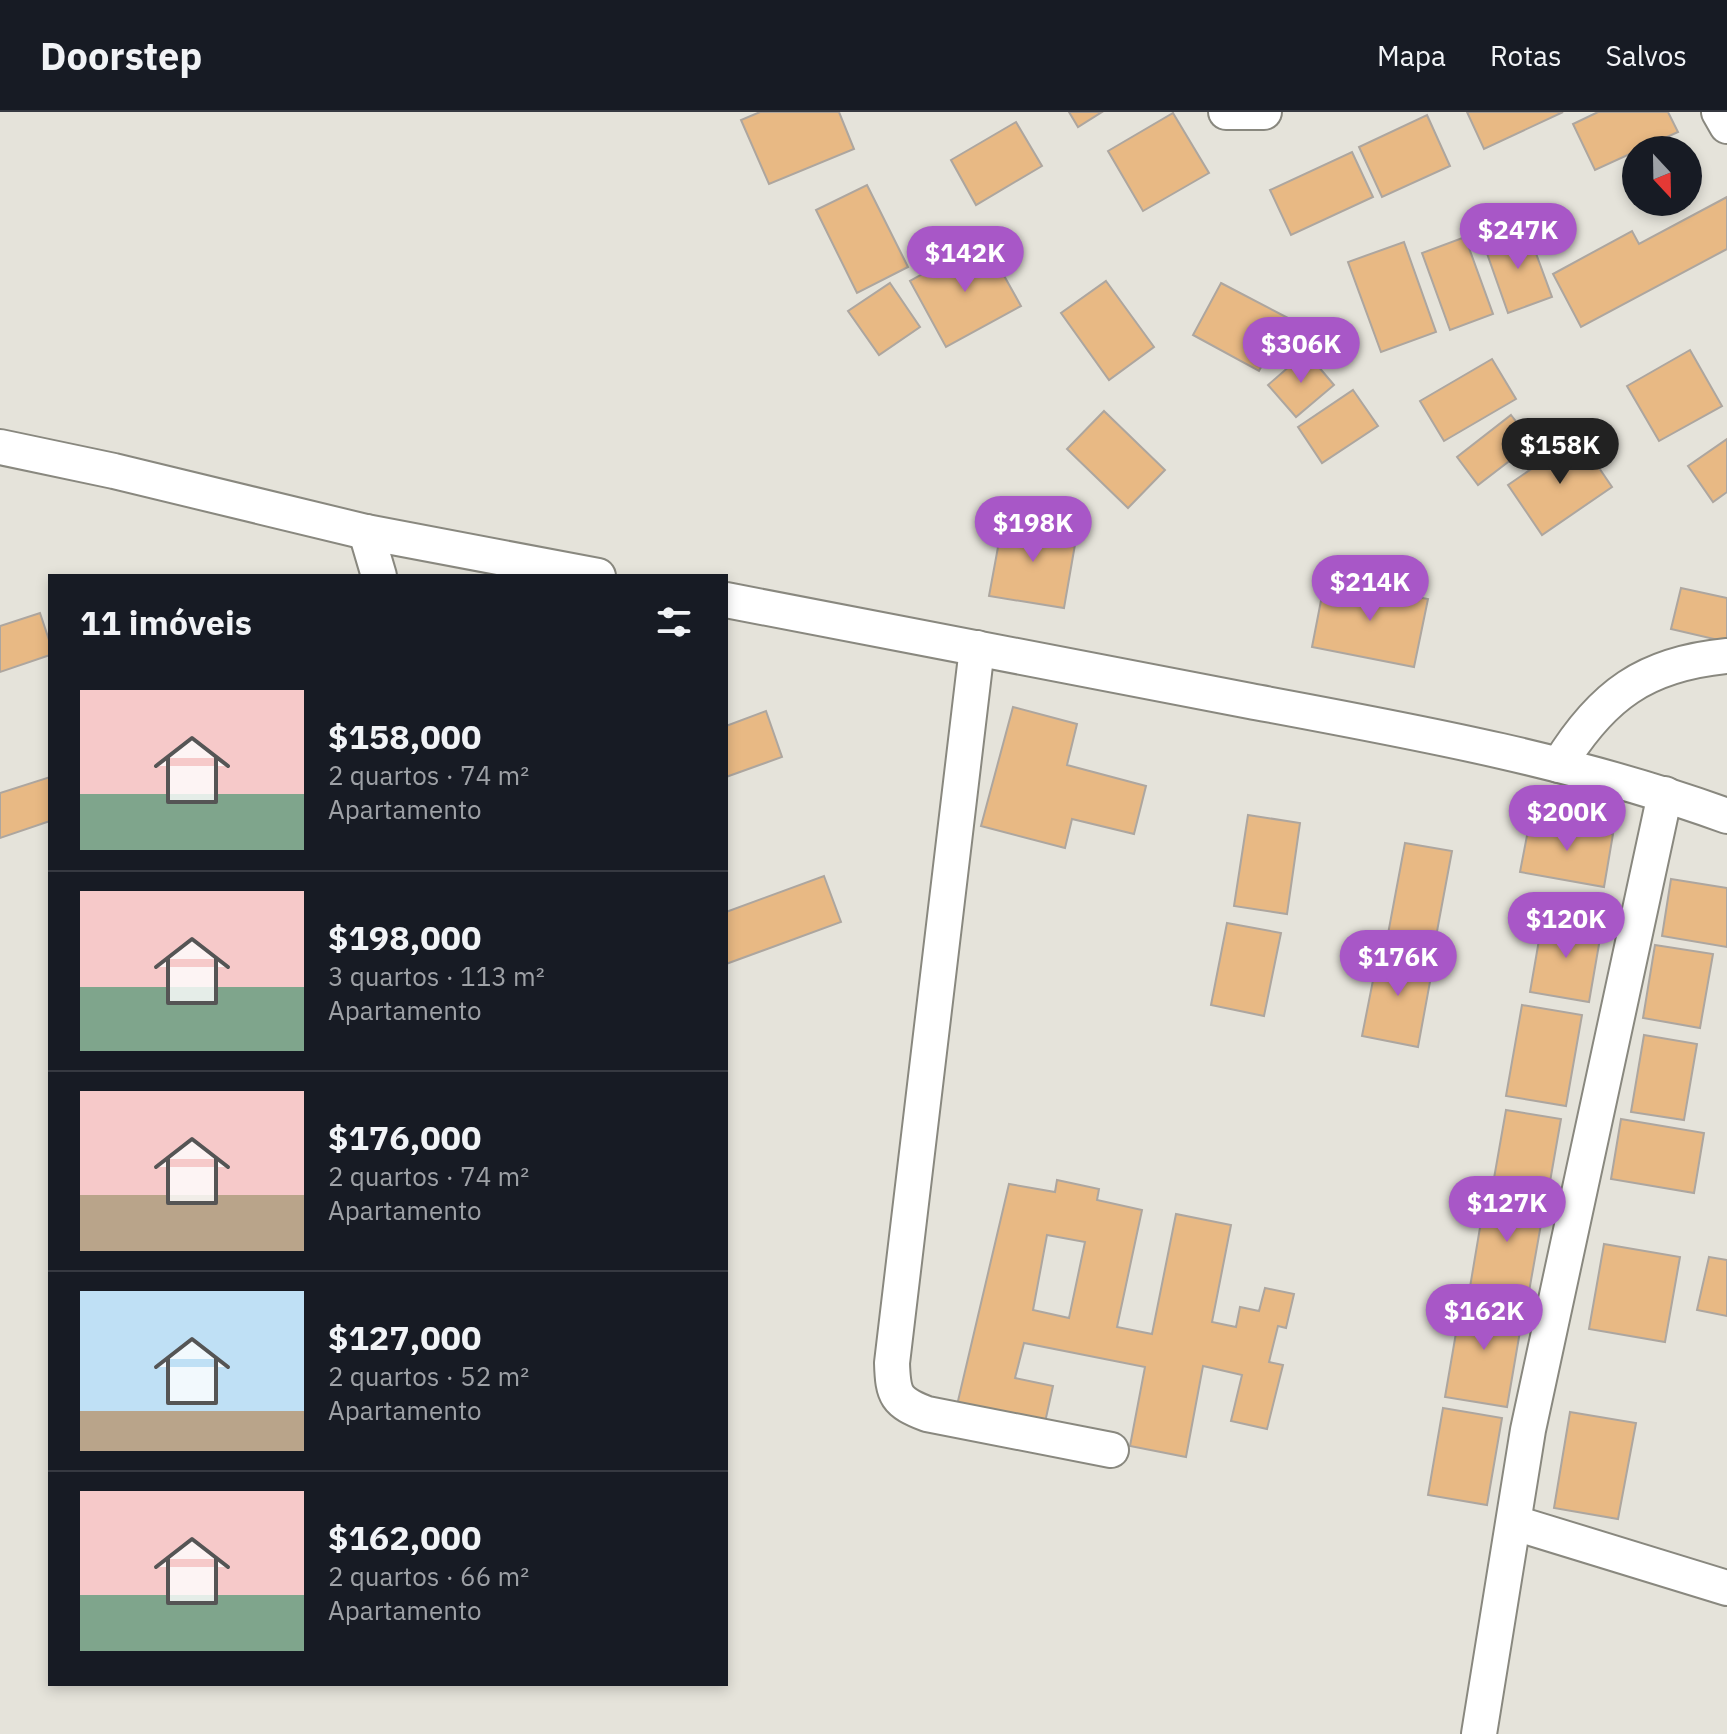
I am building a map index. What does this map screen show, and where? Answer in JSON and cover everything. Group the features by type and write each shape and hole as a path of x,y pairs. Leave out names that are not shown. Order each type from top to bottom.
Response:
{"street":[{"path":"1226,112 1264,112"},
{"path":"1719,112 1727,126"},
{"path":"0,447 114,471 366,532 587,574"},
{"path":"366,532 378,574"},
{"path":"728,600 1359,721 1559,765 1665,794 1727,816"},
{"path":"977,648 894,1347 893,1388 904,1405 927,1414 1111,1450"},
{"path":"1559,765 1580,731 1609,700 1653,672 1727,656"},
{"path":"1479,1734 1528,1430 1665,794"},
{"path":"1515,1523 1727,1588"}],"building":[{"path":"760,112 839,112 854,149 769,184 741,120"},
{"path":"1069,112 1102,112 1078,127"},
{"path":"1467,112 1563,112 1484,149"},
{"path":"1598,112 1668,112 1678,132 1669,136 1622,136 1622,158 1595,170 1573,124"},
{"path":"1173,113 1209,173 1143,211 1108,151"},
{"path":"1427,115 1450,166 1382,197 1359,147"},
{"path":"1016,122 1042,166 976,205 951,160"},
{"path":"1352,152 1373,197 1291,235 1270,190"},
{"path":"867,185 908,267 857,293 816,210"},
{"path":"1727,197 1727,249 1581,327 1553,274 1632,231 1639,244 1691,216 1702,216 1702,210"},
{"path":"1527,229 1552,297 1508,313 1484,245"},
{"path":"1465,237 1493,314 1450,330 1422,253"},
{"path":"984,240 1021,306 946,347 910,281"},
{"path":"1404,242 1436,332 1381,352 1348,262"},
{"path":"1106,281 1154,347 1109,380 1061,313"},
{"path":"890,283 920,327 879,355 848,311"},
{"path":"1221,283 1288,318 1259,371 1193,335"},
{"path":"1690,350 1722,406 1659,441 1627,386"},
{"path":"1306,352 1334,385 1296,417 1268,385"},
{"path":"1492,359 1516,399 1444,441 1420,401"},
{"path":"1353,390 1378,426 1322,463 1298,427"},
{"path":"1104,411 1165,470 1128,508 1067,449"},
{"path":"1511,415 1533,443 1478,485 1457,457"},
{"path":"1578,437 1612,487 1542,535 1508,485"},
{"path":"1727,439 1727,492 1713,502 1688,466"},
{"path":"1003,520 1077,533 1064,608 989,596"},
{"path":"1325,580 1428,599 1414,667 1312,647"},
{"path":"1681,588 1727,598 1727,642 1671,629"},
{"path":"40,613 48,637 48,656 0,672 0,626"},
{"path":"1013,707 1077,724 1067,765 1146,786 1134,834 1072,819 1065,848 981,826"},
{"path":"766,711 782,757 728,776 728,725"},
{"path":"48,778 48,822 0,838 0,793"},
{"path":"1248,815 1300,823 1287,914 1234,906"},
{"path":"1530,820 1613,834 1604,887 1520,872"},
{"path":"1405,843 1452,851 1435,942 1388,934"},
{"path":"824,876 841,922 728,963 728,911"},
{"path":"1671,879 1727,888 1727,947 1662,936"},
{"path":"1543,917 1602,927 1589,1002 1530,992"},
{"path":"1227,923 1281,933 1264,1016 1211,1005"},
{"path":"1655,945 1713,954 1700,1028 1643,1018"},
{"path":"1379,950 1434,960 1418,1047 1362,1036"},
{"path":"1522,1005 1582,1015 1566,1106 1506,1096"},
{"path":"1644,1035 1697,1044 1684,1120 1631,1112"},
{"path":"1506,1110 1561,1119 1548,1193 1493,1184"},
{"path":"1621,1119 1704,1133 1694,1193 1611,1179"},
{"path":"1057,1180 1099,1189 1097,1200 1142,1210 1117,1327 1152,1334 1176,1214 1231,1225 1212,1322 1236,1327 1240,1307 1259,1311 1265,1288 1294,1294 1286,1328 1278,1326 1269,1362 1283,1365 1267,1429 1231,1421 1242,1375 1203,1366 1186,1457 1130,1446 1145,1367 1024,1343 1015,1378 1053,1386 1042,1436 954,1418 1009,1184 1055,1192","holes":["1047,1235 1085,1242 1069,1318 1033,1310"]},
{"path":"1486,1192 1545,1202 1528,1297 1470,1287"},
{"path":"1604,1244 1680,1257 1665,1342 1589,1329"},
{"path":"1709,1257 1727,1260 1727,1316 1697,1310"},
{"path":"1462,1298 1524,1308 1507,1407 1445,1397"},
{"path":"1443,1408 1502,1418 1487,1505 1428,1495"},
{"path":"1570,1412 1636,1423 1618,1519 1554,1508"}]}
